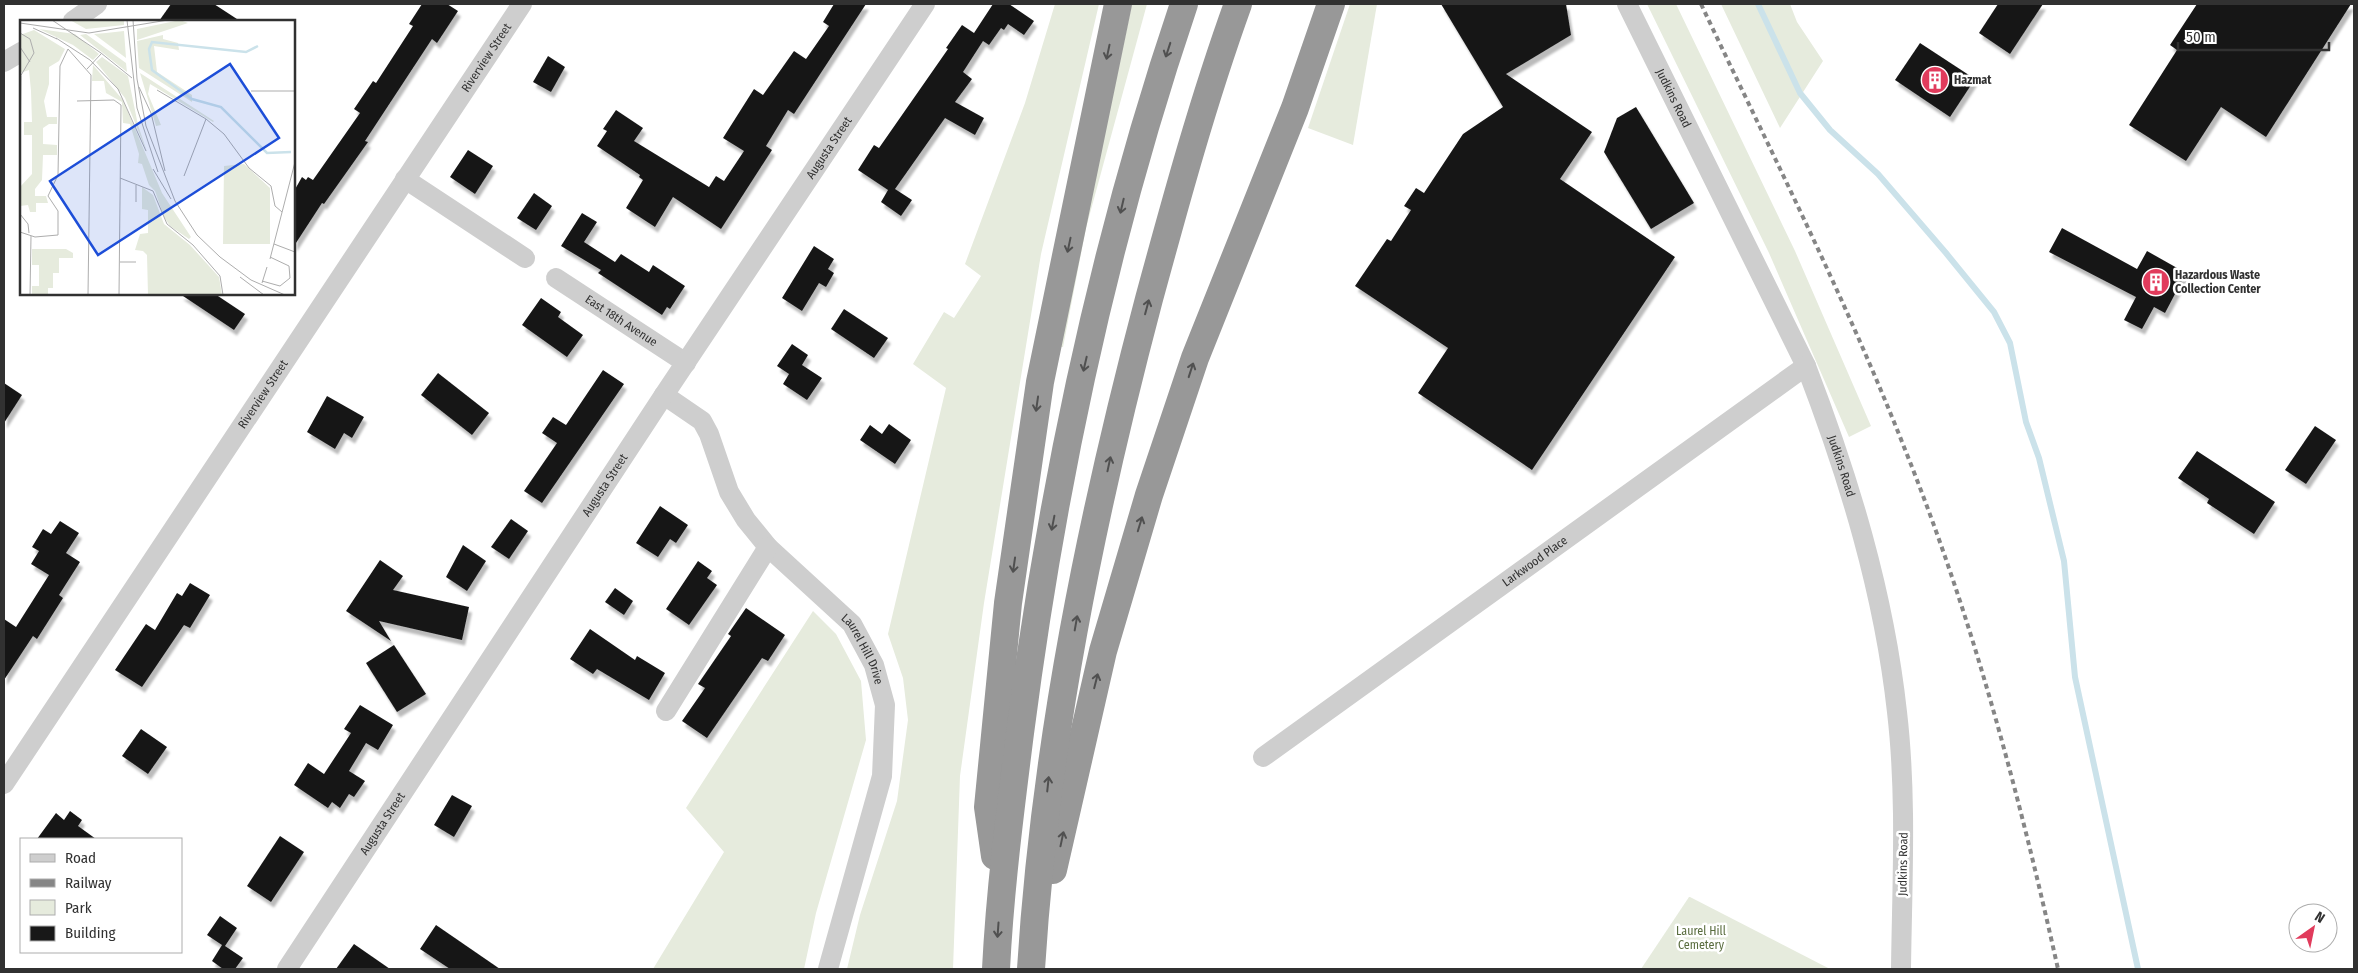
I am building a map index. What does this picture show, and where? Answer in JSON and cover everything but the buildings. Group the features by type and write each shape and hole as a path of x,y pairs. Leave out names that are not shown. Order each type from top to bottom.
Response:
{"highway":[{"path":"1000,890 988,807 1008,603 1040,382 1118,4"},
{"path":"996,969 1000,890 1036,608 1077,396 1126,191 1184,4"},
{"path":"1031,969 1049,776 1077,613 1121,406 1174,207 1216,66 1238,4"},
{"path":"1033,936 1060,848 1085,726 1106,642 1149,495 1195,358 1295,108 1331,4"}],"street":[{"path":"74,20 97,4"},
{"name":"Riverview Street","path":"4,784 522,4"},
{"name":"Augusta Street","path":"287,969 664,395 925,4"},
{"name":"Judkins Road","path":"1627,4 1806,366 1826,418 1852,500 1882,611 1898,713 1904,808 1901,969"},
{"path":"4,62 20,53"},
{"path":"405,179 524,258"},
{"name":"East 18th Avenue","path":"556,278 686,363"},
{"name":"Larkwood Place","path":"1263,757 1806,366"},
{"name":"Laurel Hill Drive","path":"664,395 702,421 712,440 729,492 746,520 768,547 852,624 874,665 885,705 882,776 828,969"},
{"path":"666,710 768,547"}],"green space":[{"path":"1055,4 1099,4 1041,254 984,603 960,776 953,969 847,969 860,915 897,801 908,720 903,678 888,634 946,388 913,364 944,312 954,318 981,276 965,264 1025,103"},
{"path":"1132,4 1147,4 1086,228 1063,347 1060,347"},
{"path":"1350,4 1377,4 1353,145 1308,128"},
{"path":"1647,4 1676,4 1795,251 1871,426 1849,437 1769,253"},
{"path":"1721,4 1790,4 1797,22 1823,61 1780,128"},
{"path":"813,611 836,634 861,681 866,740 816,913 804,969 653,969 724,852 686,808"},
{"name":"Laurel Hill Cemetery","path":"1690,897 1830,969 1641,969"}],"waterway":[{"path":"1758,4 1800,93 1830,130 1878,174 1946,253 1994,312 2010,343 2026,422 2039,458 2064,561 2075,677 2138,969"}],"railway":[{"path":"1701,4 1833,282 1883,395 1930,515 1953,579 1993,708 2027,838 2058,969"}],"place":[{"name":"Hazmat","path":"1935,80"},
{"name":"Hazardous Waste Collection Center","path":"2156,282"}]}
